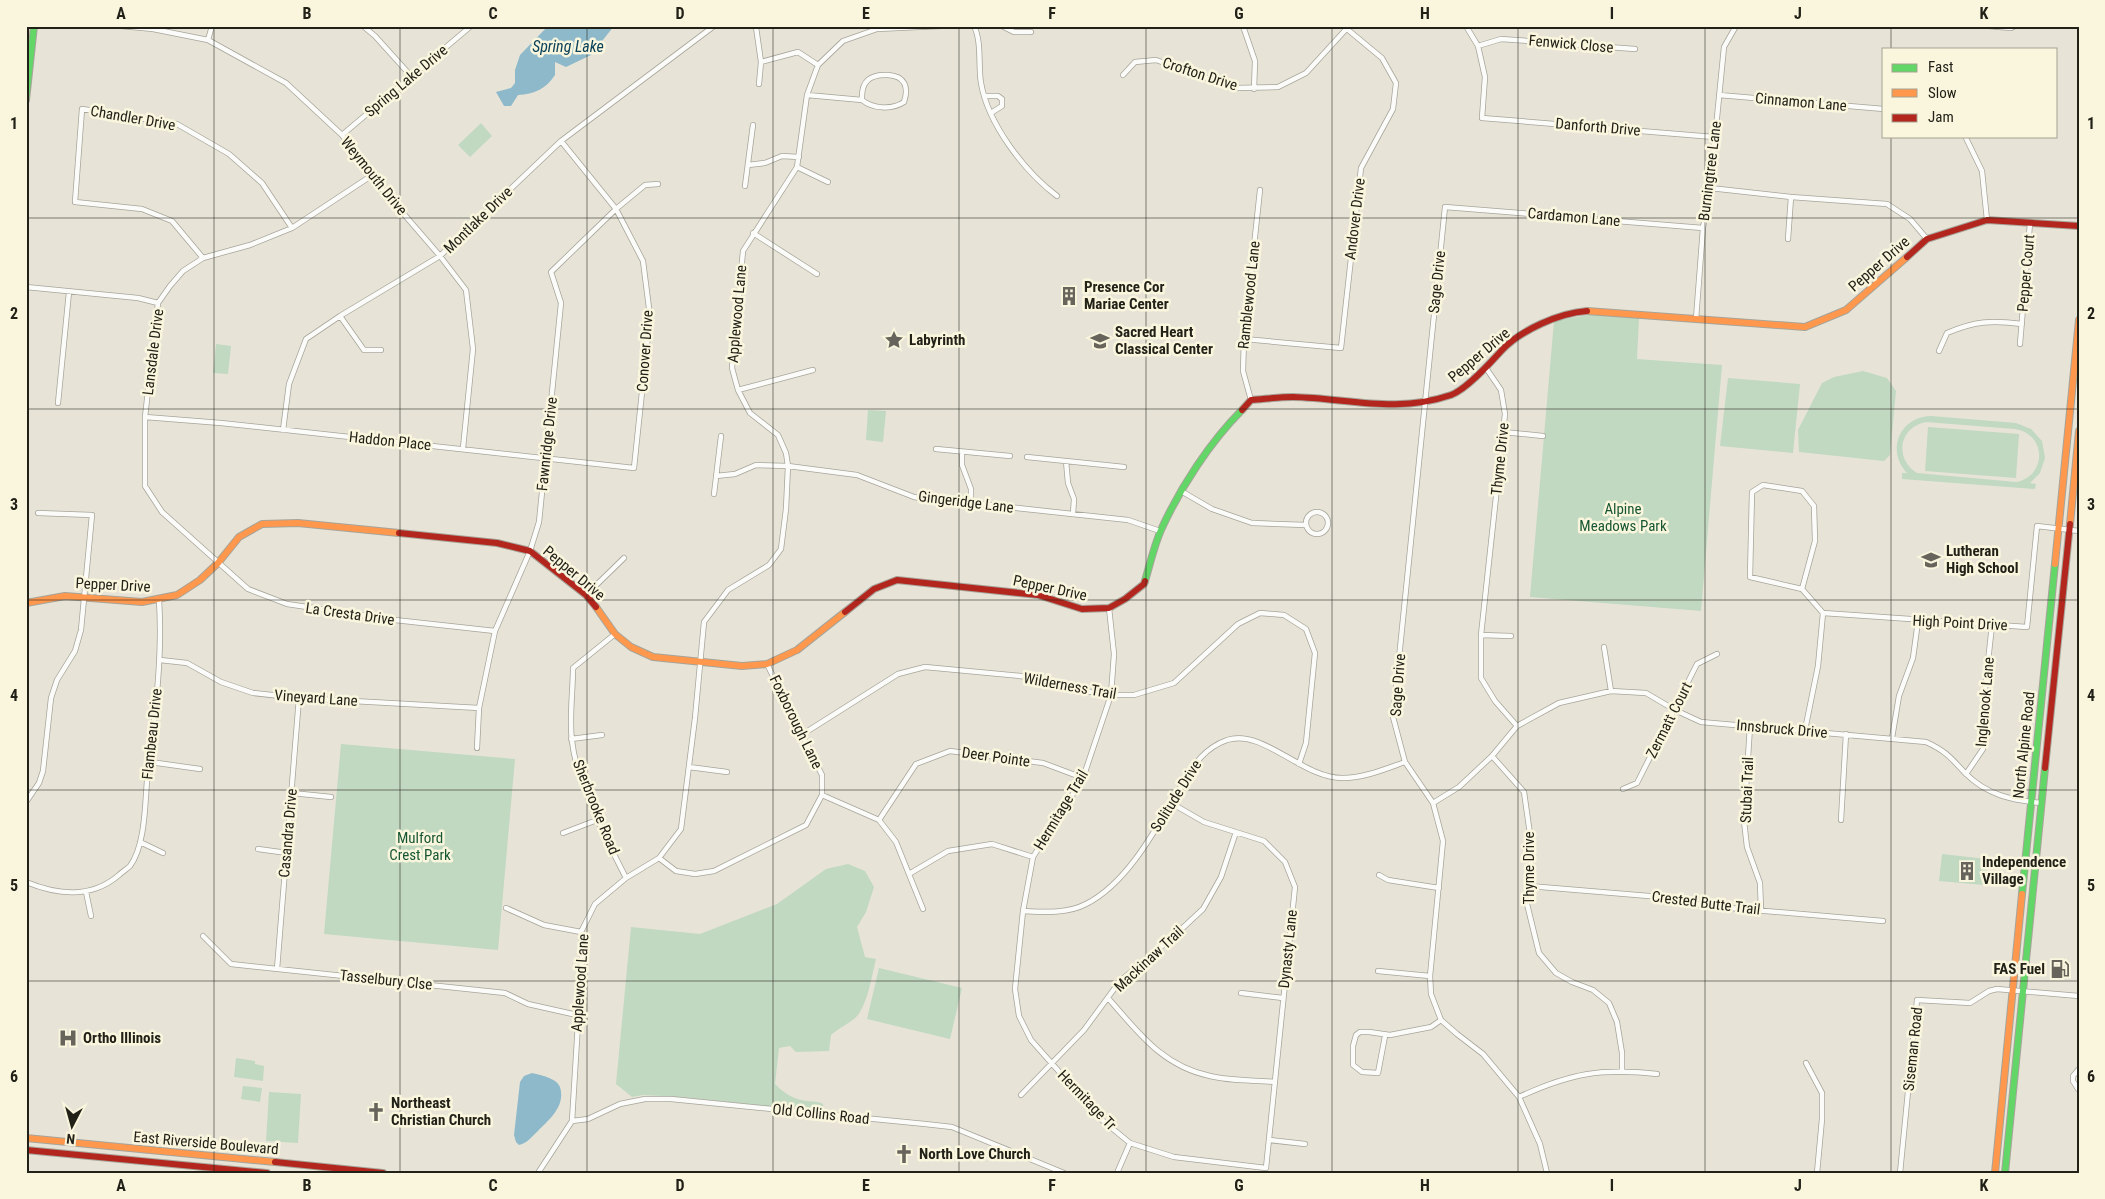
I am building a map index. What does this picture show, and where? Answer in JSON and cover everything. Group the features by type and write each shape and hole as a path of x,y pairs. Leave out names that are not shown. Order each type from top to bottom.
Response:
{"street":[{"path":"26,100 34,26"},
{"name":"Weymouth Drive","path":"121,26 153,29 208,40 286,83 342,135 371,176 440,256 466,290 473,349 462,448"},
{"path":"208,40 212,26"},
{"path":"363,26 375,36 411,76"},
{"name":"Spring Lake Drive","path":"342,135 471,26"},
{"name":"Montlake Drive","path":"282,430 289,384 306,339 340,316 440,256 561,140 714,26"},
{"name":"Applewood Lane","path":"572,1121 577,1015 582,958 581,932 595,904 626,878 659,858 681,829 695,718 704,622 728,590 770,565 781,549 786,509 788,466 786,453 778,435 750,413 738,390 732,368 743,251 753,233 792,178 797,167 807,95 818,65 843,41 877,29 941,26"},
{"path":"983,26 975,27 981,84 991,113 1000,130 1027,169 1057,196"},
{"path":"1002,26 1014,32 1031,32"},
{"path":"1243,26 1255,61 1254,89"},
{"path":"1466,26 1478,46"},
{"name":"Burningtree Lane","path":"1696,319 1703,228 1710,188 1724,47 1735,26"},
{"path":"1988,26 2011,28 2015,26"},
{"path":"756,28 762,62 759,84"},
{"name":"Crofton Drive","path":"1123,75 1135,62 1156,60 1235,88 1278,87 1306,73 1348,28"},
{"name":"Andover Drive","path":"1244,340 1341,348 1361,168 1393,109 1396,83 1382,58 1348,28"},
{"name":"Fenwick Close","path":"1478,46 1501,39 1635,49"},
{"name":"Danforth Drive","path":"1478,46 1485,76 1482,118 1714,137"},
{"path":"762,62 798,52 818,65"},
{"path":"807,95 862,100 867,105 890,108 904,102 906,96 904,81 899,77 877,74 870,77 862,94 862,100"},
{"name":"Cinnamon Lane","path":"1718,95 1882,109"},
{"path":"985,96 998,96 1002,99 1002,106 991,113"},
{"name":"Chandler Drive","path":"204,258 172,221 142,209 75,202 82,109 177,124 229,154 262,183 292,228"},
{"path":"745,186 753,126"},
{"path":"1967,138 1982,171 1987,220"},
{"name":"Conover Drive","path":"561,140 616,210 643,262 650,316 634,468"},
{"path":"748,165 765,163 782,156 799,157"},
{"path":"797,167 828,182"},
{"name":"Lansdale Drive","path":"218,563 162,512 145,486 145,417 158,304 183,271 204,258 250,245 292,228 371,176"},
{"name":"Fawnridge Drive","path":"477,748 479,708 495,631 530,551 539,522 561,303 551,272 645,185 658,184"},
{"path":"1710,188 1791,197 1887,204 1910,219 1927,239"},
{"name":"Ramblewood Lane","path":"1251,400 1243,370 1244,340 1260,190"},
{"path":"1788,238 1791,197"},
{"name":"Cardamon Lane","path":"1445,207 1703,228"},
{"name":"Sage Drive","path":"1445,207 1393,717 1405,762 1433,803 1443,841 1430,976 1431,994 1441,1020 1483,1054 1519,1097 1540,1144 1547,1173"},
{"name":"Pepper Drive","path":"1251,400 1292,398 1390,406 1424,402 1453,394 1486,368 1504,348 1539,324 1572,312 1597,311 1805,327 1846,310 1927,239 1987,220 2079,226"},
{"name":"Pepper Court","path":"2020,344 2030,223"},
{"path":"753,233 817,274"},
{"path":"26,287 138,298 158,304"},
{"path":"58,403 69,292"},
{"path":"340,316 364,350 381,350"},
{"name":"North Alpine Road","path":"1995,1173 2079,320"},
{"name":"Pepper Court","path":"1939,351 1947,333 1966,325 1996,321 2022,324"},
{"name":"Thyme Drive","path":"1486,368 1496,382 1503,397 1504,432 1481,635 1481,678 1494,700 1517,726"},
{"path":"738,390 813,370"},
{"path":"1110,608 1144,584 1160,531 1181,491 1226,426 1251,400"},
{"name":"Haddon Place","path":"145,417 462,448 634,468"},
{"name":"North Alpine Road","path":"2006,1173 2079,431"},
{"path":"1504,432 1543,436"},
{"path":"714,494 721,436"},
{"path":"936,449 1010,456"},
{"path":"962,452 962,465 971,489 971,503"},
{"path":"1026,457 1124,467"},
{"path":"1066,461 1068,483 1074,499 1073,514"},
{"name":"Gingeridge Lane","path":"716,476 735,474 756,465 788,466 857,475 914,497 942,502 971,503 1128,520 1160,531"},
{"path":"1802,588 1815,541 1814,506 1802,491 1763,485 1752,492 1750,577 1802,588 1823,613 1818,666 1805,730"},
{"path":"1181,491 1212,509 1252,524 1306,525"},
{"path":"26,802 41,778 51,698 57,680 72,658 78,642 85,598 92,515 38,513"},
{"path":"1313,513 1320,513 1328,521 1327,528 1319,534 1309,531 1306,525 1307,518 1313,513"},
{"name":"Pepper Drive","path":"26,604 57,596 137,602 159,600 177,595 218,563 239,537 262,524 298,523 497,543 530,551 586,595 600,611 615,634 631,647 653,657 699,660 742,666 767,664 797,650 874,589 897,580 1038,595 1082,609 1110,608"},
{"name":"High Point Drive","path":"1823,613 1918,621 2027,626 2037,526 2079,532"},
{"path":"586,595 624,558"},
{"name":"La Cresta Drive","path":"218,563 248,589 287,604 395,620 495,631"},
{"name":"Flambeau Drive","path":"86,892 110,882 130,866 140,842 160,660 159,600"},
{"name":"Hermitage Trail","path":"1052,1064 1031,1040 1019,1016 1015,989 1023,911 1033,857 1083,778 1111,695 1114,654 1110,608"},
{"name":"Wilderness Trail","path":"803,734 898,674 925,667 1040,678 1065,688 1111,695 1134,695 1174,683 1238,624 1260,613 1284,615 1306,629 1315,653 1306,743 1299,764"},
{"path":"1892,738 1900,696 1913,658 1918,621"},
{"name":"Inglenook Lane","path":"1966,774 1983,749 1985,688 1992,625"},
{"name":"Sherbrooke Road","path":"615,634 574,668 571,739 597,820 626,878"},
{"path":"1481,635 1511,636"},
{"path":"1604,647 1611,691"},
{"name":"Zermatt Court","path":"1623,789 1637,782 1697,664 1716,654"},
{"name":"Vineyard Lane","path":"160,660 187,663 221,682 253,693 299,698 479,708"},
{"name":"Foxborough Lane","path":"767,664 822,775 822,795"},
{"name":"Innsbruck Drive","path":"1433,803 1460,787 1492,756 1517,726 1559,702 1611,691 1646,693 1675,710 1701,722 1926,742 1951,756 1966,774 1983,788 2007,799 2041,803"},
{"name":"Casandra Drive","path":"277,969 299,698"},
{"name":"Stubai Trail","path":"1750,726 1744,821 1747,847 1760,883 1761,910"},
{"path":"1841,820 1846,734"},
{"path":"571,739 602,735"},
{"name":"Solitude Drive","path":"1023,911 1050,913 1085,905 1113,885 1146,844 1198,758 1227,740 1252,739 1314,772 1342,778 1370,774 1405,762"},
{"name":"Deer Pointe","path":"879,820 916,764 950,751 1043,763 1083,778"},
{"name":"Thyme Drive","path":"1492,756 1524,792 1532,848 1527,904 1539,953 1556,973 1593,990 1609,1003 1617,1022 1622,1053 1622,1071"},
{"path":"150,762 200,769"},
{"path":"689,767 727,772"},
{"path":"292,793 331,797"},
{"path":"659,858 676,871 695,874 714,871 806,825 822,795 879,820 896,842 923,909"},
{"name":"Dynasty Lane","path":"1171,803 1204,822 1264,841 1285,862 1295,887 1266,1168"},
{"path":"562,833 597,820"},
{"name":"Mackinaw Trail","path":"1021,1095 1084,1030 1120,981 1203,909 1221,877 1236,832"},
{"path":"140,842 163,853"},
{"path":"909,874 948,851 992,844 1033,857"},
{"path":"258,849 287,852"},
{"path":"1379,875 1388,880 1439,888"},
{"path":"26,882 57,892 69,894 86,892 90,916"},
{"name":"Crested Butte Trail","path":"1529,886 1660,897 1706,906 1883,921"},
{"path":"506,908 544,925 581,932"},
{"name":"Tasselbury Clse","path":"203,936 231,964 505,993 528,1004 577,1015"},
{"path":"1378,971 1430,976"},
{"name":"Siseman Road","path":"1900,1173 1917,1000 1970,1004 1991,990 2079,996"},
{"path":"1241,993 1283,998"},
{"path":"1108,998 1150,1045 1171,1062 1209,1076 1275,1082"},
{"path":"1385,1036 1378,1073 1362,1072 1353,1065 1353,1046 1356,1035 1360,1032 1385,1036 1431,1026 1441,1020"},
{"path":"1806,1063 1822,1093 1822,1118 1817,1173"},
{"name":"Hermitage Tr","path":"1052,1064 1102,1120 1130,1143 1174,1157 1266,1168"},
{"path":"2078,1089 2073,1081 2073,1076 2079,1070"},
{"path":"1519,1097 1544,1085 1588,1073 1622,1071 1658,1074"},
{"name":"Old Collins Road","path":"572,1121 588,1119 620,1104 645,1100 671,1099 952,1127 1064,1173"},
{"path":"538,1173 572,1121"},
{"name":"East Riverside Boulevard","path":"26,1138 383,1173"},
{"path":"1269,1140 1304,1144"},
{"path":"1117,1173 1130,1143"},
{"name":"East Riverside Boulevard","path":"26,1150 267,1173"},
{"path":"267,1173 268,1162"}],"green space":[{"path":"481,123 492,136 470,157 458,145"},
{"name":"Alpine Meadows Park","path":"1594,314 1639,318 1637,359 1722,365 1701,611 1530,597 1554,321"},
{"path":"216,344 231,346 228,374 213,373"},
{"path":"1863,371 1887,378 1896,391 1890,455 1884,461 1799,452 1798,430 1822,383 1834,377"},
{"path":"1728,378 1800,384 1793,453 1720,446"},
{"path":"868,410 886,411 883,442 866,440"},
{"path":"1931,416 2016,423 2031,429 2042,441 2045,458 2040,473 2030,483 2036,484 2035,489 1902,479 1902,473 1907,473 1897,455 1899,437 1911,422","holes":["1926,422 2015,429 2026,432 2033,439 2038,446 2039,455 2038,464 2033,472 2026,478 2016,482 1917,473 1905,460 1903,452 1905,437 1910,430"]},
{"path":"1928,427 2019,434 2016,478 1925,471"},
{"name":"Mulford Crest Park","path":"341,744 515,759 498,950 324,934"},
{"path":"1942,854 1987,859 1984,885 1939,881"},
{"path":"848,864 865,871 874,887 866,912 857,927 865,957 876,959 866,1000 859,1014 854,1019 831,1035 829,1051 796,1052 790,1046 779,1048 775,1084 794,1098 823,1104 823,1112 681,1097 643,1095 632,1097 616,1084 631,927 700,934 777,904 826,869"},
{"path":"879,968 962,988 950,1039 867,1019"},
{"path":"236,1058 255,1061 255,1064 264,1066 263,1081 234,1077"},
{"path":"243,1086 262,1088 260,1102 241,1099"},
{"path":"269,1092 301,1094 298,1143 266,1141"}],"water":[{"name":"Spring Lake","path":"548,26 614,26 591,55 566,67 555,62 555,75 548,84 534,92 518,95 511,106 504,106 496,92 511,88 515,83 515,70 520,55"},
{"path":"532,1073 555,1081 560,1087 561,1100 559,1106 547,1122 527,1141 519,1145 514,1135 520,1082 524,1076"}],"traffic: fast":[{"path":"26,100 34,26"},
{"path":"1145,581 1159,536 1177,498 1207,451 1242,410"},
{"path":"2022,894 2055,564"},
{"path":"2005,1173 2045,768"}],"traffic: slow":[{"path":"1587,311 1805,327 1846,310 1907,257"},
{"path":"2055,564 2079,320"},
{"path":"2070,524 2079,431"},
{"path":"26,603 65,596 142,602 177,595 200,580 218,563 239,537 262,524 298,523 399,533"},
{"path":"596,607 615,634 631,647 653,657 742,666 767,664 797,650 845,612"},
{"path":"1995,1173 2022,894"},
{"path":"26,1138 275,1162"}],"traffic: jam":[{"path":"1907,257 1927,239 1987,220 2079,226"},
{"path":"1242,410 1251,400 1277,398 1313,398 1391,404 1430,401 1451,395 1471,382 1502,350 1530,329 1565,315 1587,311"},
{"path":"2045,768 2070,524"},
{"path":"399,533 497,543 530,551 586,595 596,607"},
{"path":"845,612 874,589 897,580 1038,595 1082,609 1109,608 1125,599 1144,584 1145,581"},
{"path":"26,1150 267,1173"},
{"path":"275,1162 383,1173"}],"place":[{"name":"Presence Cor Mariae Center","path":"1069,296"},
{"name":"Labyrinth","path":"894,340"},
{"name":"Sacred Heart Classical Center","path":"1100,341"},
{"name":"Lutheran High School","path":"1931,560"},
{"name":"Independence Village","path":"1967,871"},
{"name":"FAS Fuel","path":"2060,969"},
{"name":"Ortho Illinois","path":"68,1038"},
{"name":"Northeast Christian Church","path":"376,1112"},
{"name":"North Love Church","path":"904,1154"}]}
